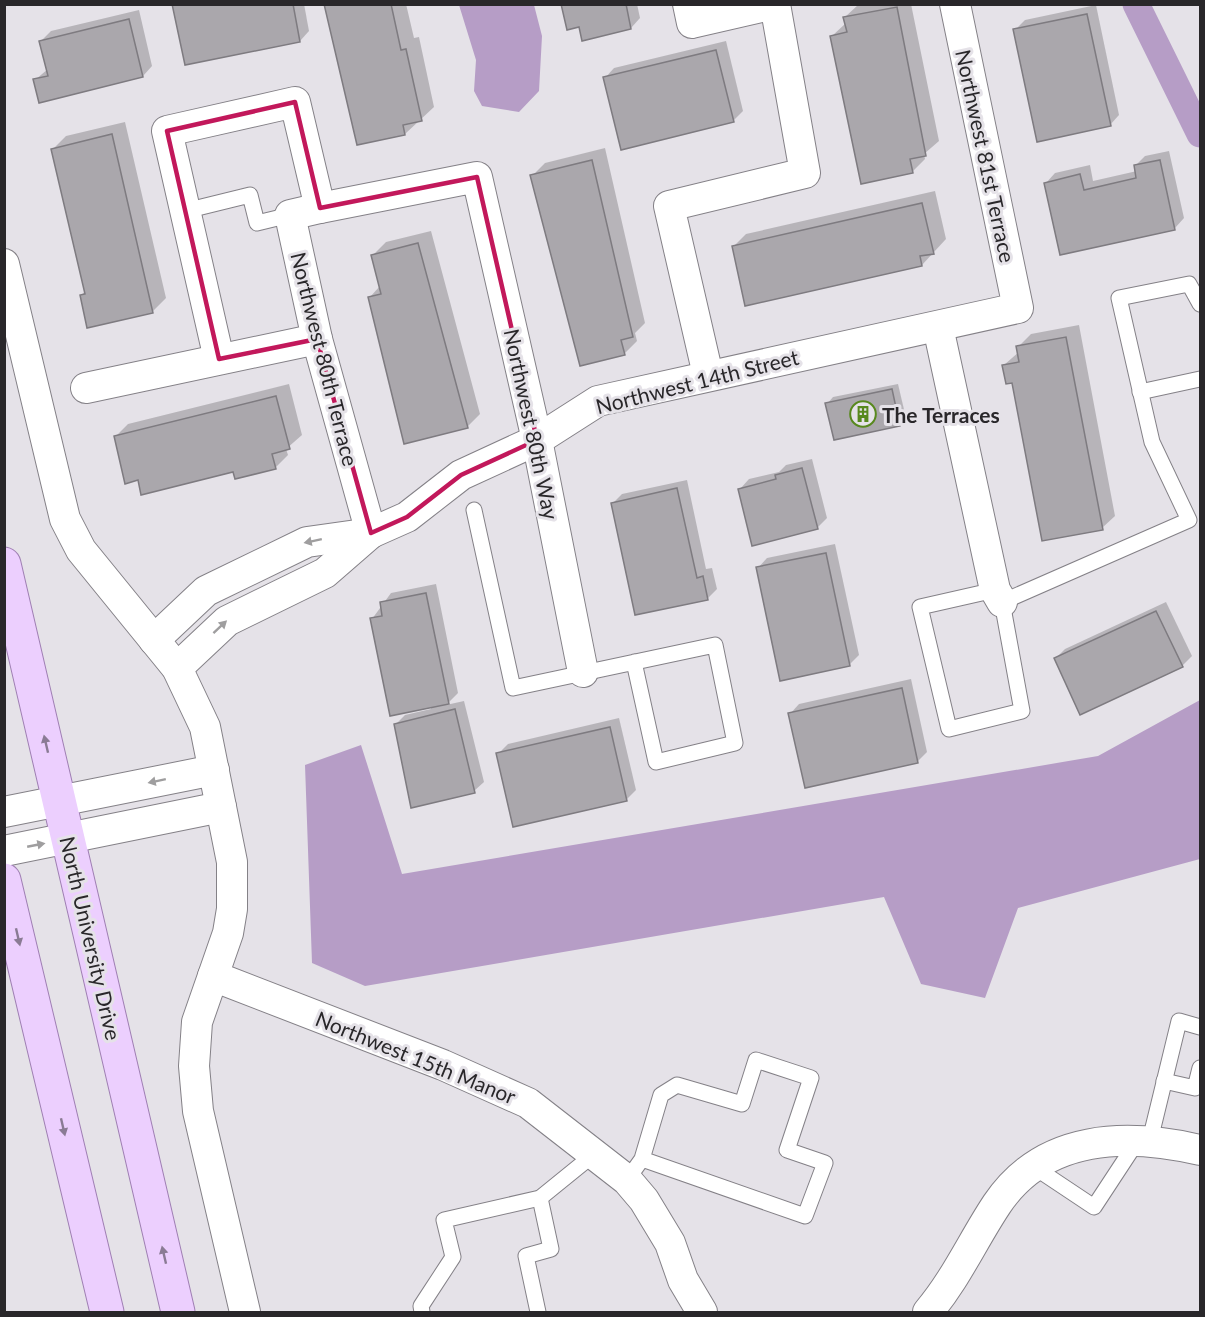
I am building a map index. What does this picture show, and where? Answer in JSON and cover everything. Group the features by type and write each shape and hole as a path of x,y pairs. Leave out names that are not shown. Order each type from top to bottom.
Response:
{"main road":[{"name":"North University Drive","path":"4,564 178,1312"},
{"path":"4,880 107,1312"}],"street":[{"path":"688,4 692,23 774,4 805,173 669,206 708,375"},
{"name":"Northwest 81st Terrace","path":"954,4 1018,308"},
{"path":"219,359 167,131 295,102 320,208 290,214"},
{"name":"Northwest 80th Way","path":"320,208 477,177 537,440 583,672"},
{"name":"Northwest 80th Terrace","path":"290,214 317,339 371,532"},
{"path":"4,264 65,519 81,550 177,668 205,727 232,862 232,909 228,933 197,1022 194,1066 197,1100 245,1312"},
{"name":"Northwest 14th Street","path":"154,640 206,591 307,542 371,532 407,517 461,475 537,440 598,401 1018,308"},
{"path":"938,327 998,596"},
{"path":"86,388 317,339"},
{"name":"Northwest 14th Street","path":"177,668 227,621 325,573 371,532"},
{"path":"4,812 214,770"},
{"path":"4,851 221,807"},
{"name":"Northwest 15th Manor","path":"213,976 443,1065 528,1103 593,1155 634,1170 644,1200 670,1243 682,1280 702,1312"},
{"path":"928,1312 949,1287 998,1203 1012,1185 1034,1167 1061,1152 1092,1143 1144,1140 1200,1150"}],"lane":[{"path":"185,211 250,195 257,223 290,214"},
{"path":"998,596 1022,711 950,729 920,607 998,596 1189,520 1152,441 1119,298 1189,284 1200,304"},
{"path":"1140,392 1200,379"},
{"path":"474,510 513,688 583,672 715,645 735,743 656,762 634,662"},
{"path":"1034,1167 1094,1207 1144,1140 1164,1081 1179,1021 1200,1027"},
{"path":"756,1060 811,1078 788,1150 825,1163 805,1216 634,1170 661,1095 677,1085 742,1104 756,1060"},
{"path":"1164,1081 1195,1088 1200,1068"},
{"path":"423,1312 421,1306 453,1257 444,1221 540,1198 593,1155"},
{"path":"538,1312 526,1256 551,1250 540,1198"}],"highlighted area":[{"path":"295,102 320,208 477,177 537,440 461,475 407,517 371,533 317,339 219,359 167,131"}],"shaded area":[{"path":"459,5 534,5 542,36 539,91 519,112 482,106 474,91 476,60"},
{"path":"1200,700 1200,859 1018,908 985,998 921,984 884,897 365,986 312,963 305,765 361,745 402,874 1098,756"}],"building":[{"path":"172,4 293,4 300,42 185,65"},
{"path":"324,4 391,4 401,50 406,49 422,121 403,125 405,135 357,145"},
{"path":"561,4 626,4 631,29 582,41 579,27 567,30"},
{"path":"897,7 926,156 910,159 913,173 861,184 830,36 847,32 843,17"},
{"path":"1087,14 1111,126 1037,142 1013,29"},
{"path":"129,19 143,77 39,103 33,79 48,76 39,41"},
{"path":"716,50 734,122 621,150 603,77"},
{"path":"112,134 153,313 87,328 80,295 85,294 51,149"},
{"path":"592,160 633,337 621,340 625,355 580,366 530,175"},
{"path":"1160,160 1175,230 1060,255 1044,183 1080,174 1084,190 1136,178 1134,165"},
{"path":"922,203 934,254 920,256 922,266 745,306 732,246"},
{"path":"418,243 468,428 404,444 368,297 381,294 371,255"},
{"path":"1066,337 1103,530 1042,541 1012,383 1006,384 1002,365 1019,362 1016,346"},
{"name":"The Terraces","path":"892,389 900,426 834,440 825,403"},
{"path":"276,396 290,449 272,454 276,469 235,479 233,472 141,495 138,480 125,484 114,436"},
{"path":"802,468 818,529 752,546 738,489 776,479 775,475"},
{"path":"677,488 697,578 703,576 708,600 635,615 611,503"},
{"path":"826,553 850,666 780,681 756,567"},
{"path":"426,593 449,704 390,716 370,618 382,616 380,602"},
{"path":"1156,611 1183,667 1080,715 1054,658"},
{"path":"902,688 918,763 805,788 788,713"},
{"path":"455,709 475,793 411,808 394,724"},
{"path":"610,727 627,801 513,827 496,753"}],"waterway":[{"path":"1136,4 1200,134"}],"place":[{"name":"The Terraces","path":"863,414"}]}
